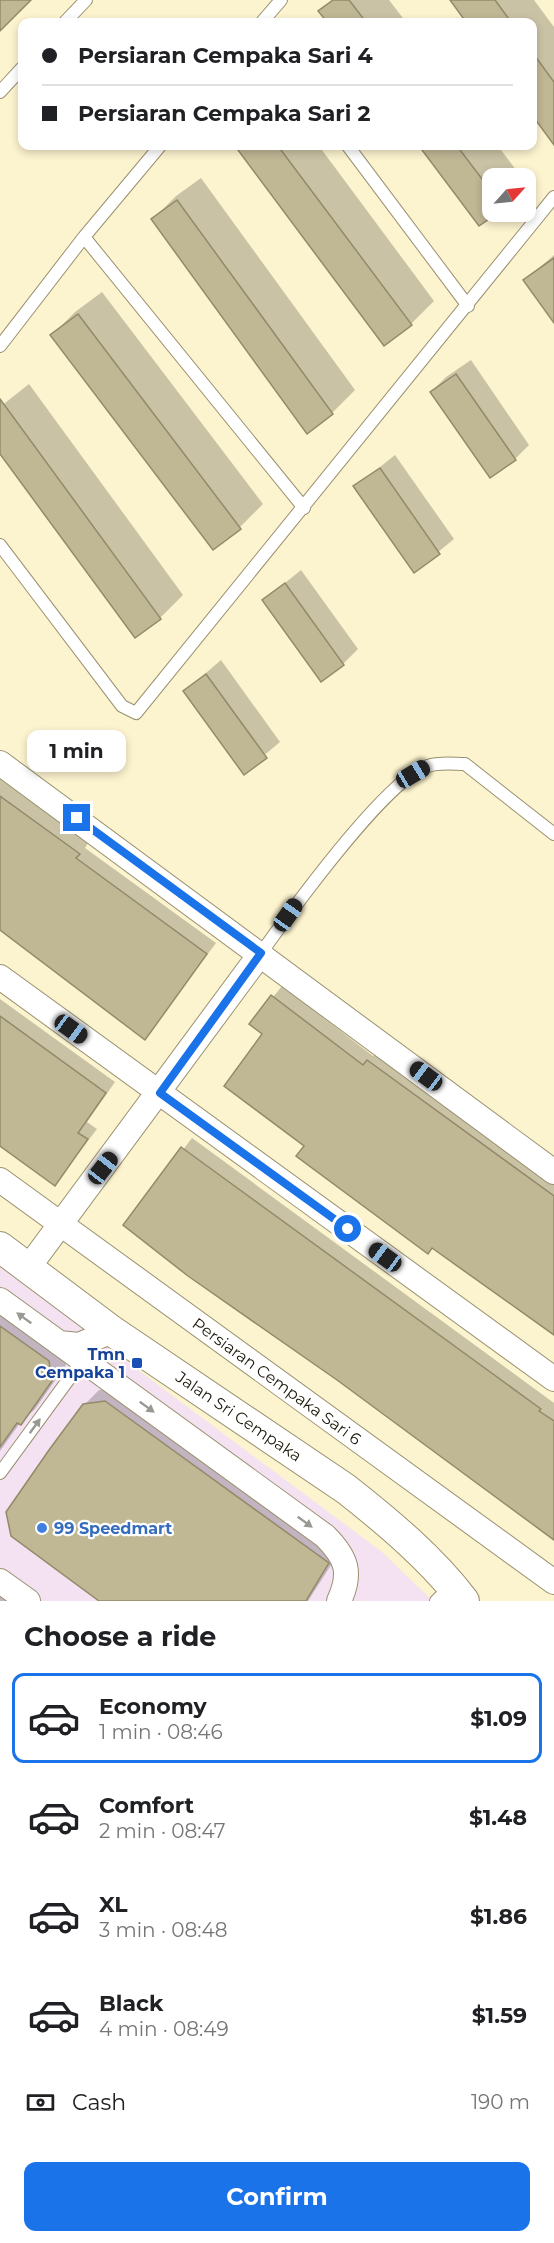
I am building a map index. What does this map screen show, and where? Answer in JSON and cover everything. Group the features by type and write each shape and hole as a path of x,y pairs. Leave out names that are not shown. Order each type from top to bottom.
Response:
{"street":[{"path":"0,763 261,953 554,1172"},
{"path":"28,1268 160,1093 261,953"},
{"path":"0,977 554,1379"},
{"name":"Persiaran Cempaka Sari 6","path":"0,1179 554,1582"},
{"name":"Jalan Sri Cempaka","path":"0,1247 112,1331 346,1489 377,1514 451,1596"},
{"path":"0,1300 325,1536 338,1549 346,1567 347,1584 339,1601"},
{"path":"59,1343 79,1345 112,1331"},
{"path":"112,1331 106,1349 105,1363 113,1382"},
{"path":"0,1581 28,1601"}],"lane":[{"path":"69,18 86,0"},
{"path":"265,18 281,0"},
{"path":"0,92 18,72"},
{"path":"0,346 84,237 157,150"},
{"path":"351,150 468,306"},
{"path":"0,545 122,706 136,713 554,197"},
{"path":"84,237 303,508"},
{"path":"261,953 302,896 400,782 427,766 465,764 554,834"},
{"path":"0,1473 82,1361"}],"shaded area":[{"path":"0,1267 382,1552 433,1601 0,1601"}],"building":[{"path":"0,0 31,0 0,31"},
{"path":"333,0 349,0 363,18 324,18 318,11"},
{"path":"450,0 495,0 508,18 463,18"},
{"path":"537,59 554,82 554,145 537,122"},
{"path":"238,150 281,150 412,325 384,346"},
{"path":"422,150 460,150 482,179 482,222 485,222 479,226"},
{"path":"177,200 333,414 307,434 151,219"},
{"path":"554,258 554,323 523,280"},
{"path":"78,314 241,529 213,550 50,335"},
{"path":"456,374 516,460 490,478 430,392"},
{"path":"0,399 161,619 135,638 0,454"},
{"path":"380,468 440,554 414,573 353,486"},
{"path":"285,583 344,665 321,682 262,600"},
{"path":"206,674 267,758 244,775 183,691"},
{"path":"0,796 80,854 76,858 207,954 145,1040 0,930"},
{"path":"271,995 363,1065 367,1060 554,1196 554,1335 432,1248 428,1254 296,1156 304,1146 224,1086 262,1034 249,1024"},
{"path":"0,1016 106,1093 78,1133 88,1139 55,1186 0,1146"},
{"path":"181,1147 541,1409 539,1411 554,1421 554,1540 337,1380 188,1276 123,1225"},
{"path":"0,1326 49,1361 52,1381 21,1425 17,1423 0,1447"},
{"path":"105,1401 329,1563 306,1601 99,1601 11,1536 6,1512 49,1450 83,1404"}],"place":[{"name":"Tmn Cempaka 1","path":"137,1363"},
{"name":"99 Speedmart","path":"42,1528"}],"route":[{"path":"77,818 261,953 160,1093 348,1229"}]}
